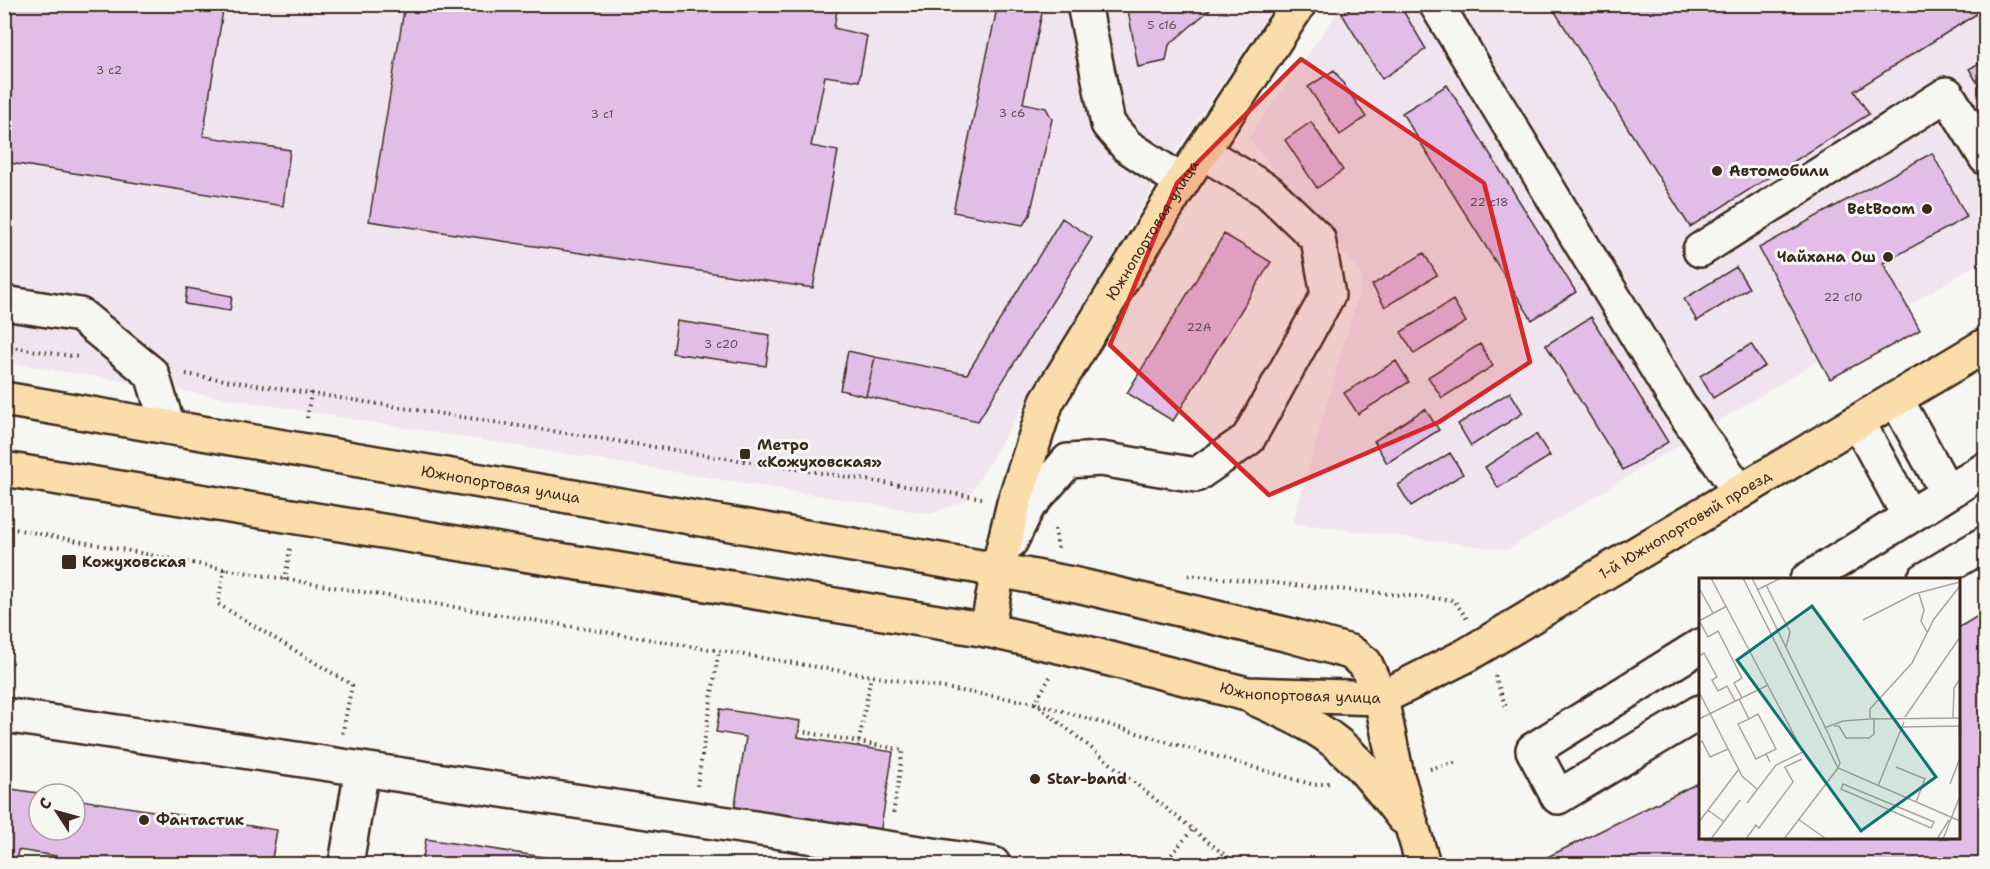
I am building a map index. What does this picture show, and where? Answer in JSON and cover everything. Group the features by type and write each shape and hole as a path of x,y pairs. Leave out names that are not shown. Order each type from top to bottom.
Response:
{"main road":[{"name":"Южнопортовая улица","path":"987,630 998,570 1020,505 1047,401 1182,182 1299,4"},
{"name":"1-й Южнопортовый проезд","path":"1381,698 1484,645 1986,345"},
{"name":"Южнопортовая улица","path":"4,399 1077,585 1289,635 1350,652 1365,663 1381,698 1247,694 987,630 4,470"},
{"path":"1247,694 1316,729 1346,751 1373,779 1411,826"},
{"path":"1381,698 1397,776 1423,864"}],"street":[{"path":"1084,4 1108,124 1126,146 1182,182"},
{"path":"1436,4 1679,405 1740,492"},
{"path":"1700,250 1947,94 1986,158"},
{"path":"1020,505 1068,461 1101,459 1196,475 1248,439 1328,295 1318,239 1268,191 1202,152"},
{"path":"4,303 80,315 152,374 168,427"},
{"path":"1896,399 1947,492"},
{"path":"1858,422 1909,516"},
{"path":"1809,578 1986,469"},
{"path":"1926,578 1986,543"},
{"path":"1699,647 1533,750 1558,797 1699,713"},
{"path":"4,715 993,864"},
{"path":"346,864 349,767"}],"path":[{"path":"311,392 1020,505 1055,527 1056,545 1077,585"},
{"path":"4,527 224,569 1035,703 1314,785"},
{"path":"1056,545 1067,548"},
{"path":"224,569 218,604 352,685 349,767"},
{"path":"1178,574 1454,600 1484,645 1507,710"},
{"path":"1035,703 1067,648"},
{"path":"692,819 720,650"},
{"path":"859,741 871,676"},
{"path":"1035,703 1236,864"},
{"path":"799,731 903,750 888,848"},
{"path":"1164,864 1192,830"}],"highlighted area":[{"path":"1301,59 1484,183 1530,362 1439,422 1269,495 1110,345 1177,183"}],"shaded area":[{"path":"4,5 1274,5 1160,176 967,500 931,514 5,362"},
{"path":"1343,5 1985,5 1985,259 1507,550 1293,523 1363,277 1248,138"}],"building":[{"path":"4,4 224,4 203,136 290,150 283,206 4,162"},
{"path":"405,4 838,4 834,28 867,36 859,81 825,76 811,146 838,151 813,288 369,221"},
{"path":"998,4 1027,4 1043,8 1023,103 1046,108 1052,119 1030,215 1023,225 953,212"},
{"path":"1127,4 1216,4 1169,45 1166,61 1138,67"},
{"path":"1358,4 1399,4 1426,49 1382,79 1342,14"},
{"name":"Автомобили","path":"1550,4 1986,4 1986,8 1854,91 1869,114 1690,227"},
{"path":"1986,59 1986,97 1969,69"},
{"path":"1334,70 1366,117 1340,135 1308,87"},
{"path":"1447,85 1576,292 1532,320 1402,113"},
{"path":"1311,122 1343,170 1317,188 1285,140"},
{"path":"1932,153 1967,217 1883,263 1920,330 1830,379 1759,248"},
{"path":"1062,218 1092,238 978,421 866,396 875,357 967,374"},
{"path":"1224,234 1271,262 1173,421 1127,393"},
{"path":"1424,253 1437,275 1385,307 1372,285"},
{"path":"1736,267 1749,288 1697,321 1684,299"},
{"path":"187,288 232,296 230,311 185,304"},
{"path":"1453,300 1466,322 1414,354 1401,332"},
{"path":"1591,317 1668,442 1623,470 1546,345"},
{"path":"677,321 770,335 766,366 672,353"},
{"path":"1480,344 1493,366 1442,398 1428,377"},
{"path":"1751,344 1765,366 1713,398 1700,376"},
{"path":"848,351 875,357 866,396 840,390"},
{"path":"1396,361 1409,382 1358,414 1344,393"},
{"path":"1510,392 1523,413 1471,446 1458,424"},
{"path":"1425,409 1439,430 1387,463 1374,441"},
{"path":"1536,434 1550,456 1498,488 1485,467"},
{"path":"1450,453 1463,474 1411,506 1398,485"},
{"path":"1986,611 1986,864 1533,864 1699,782 1699,839 1960,839 1960,627"},
{"path":"720,709 800,721 798,737 893,752 880,834 734,811 746,737 716,732"},
{"path":"4,788 27,791 27,842 87,842 87,801 277,830 271,864 55,864 56,856 18,850 16,861 4,859"},
{"path":"426,839 590,864 422,864"}],"place":[{"name":"Автомобили","path":"1717,171"},
{"name":"BetBoom","path":"1927,209"},
{"name":"Чайхана Ош","path":"1888,257"},
{"name":"Метро «Кожуховская»","path":"745,454"},
{"name":"Кожуховская","path":"69,562"},
{"name":"Star-band","path":"1035,779"},
{"name":"Фантастик","path":"144,820"}]}
